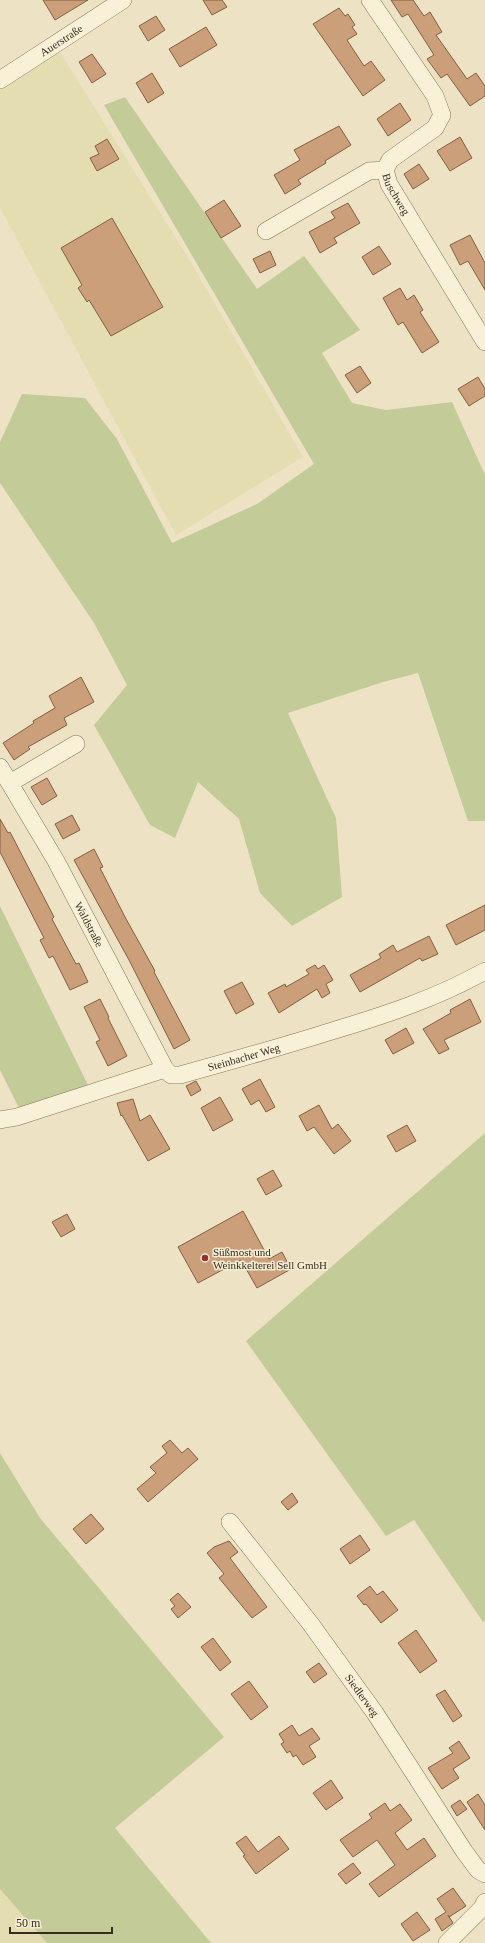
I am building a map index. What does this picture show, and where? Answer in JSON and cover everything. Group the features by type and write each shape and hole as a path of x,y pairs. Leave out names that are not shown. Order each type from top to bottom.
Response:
{"street":[{"name":"Auerstraße","path":"0,80 123,0"},
{"name":"Buschweg","path":"370,0 435,96 442,114 435,128 390,160 385,170 389,184 485,342"},
{"path":"266,231 369,171 385,170"},
{"path":"10,783 76,744"},
{"name":"Waldstraße","path":"0,767 56,861 165,1069"},
{"name":"Steinbacher Weg","path":"165,1069 171,1075 180,1075 303,1040 406,1008 469,980 485,971"},
{"path":"0,1120 17,1117 165,1069"},
{"name":"Siedlerweg","path":"230,1522 310,1622 362,1693 464,1851 478,1870 485,1874"},
{"path":"448,1943 485,1902"}],"shaded area":[{"path":"55,44 192,264 303,457 176,535 0,208 0,80"},
{"path":"0,1889 47,1943 0,1943"}],"green space":[{"path":"125,97 257,289 304,256 360,330 322,353 352,403 386,410 452,402 485,475 485,821 468,821 418,673 383,682 288,713 336,818 342,897 292,926 260,893 239,819 198,782 175,838 150,825 94,725 127,685 94,623 0,483 0,442 22,394 85,398 117,439 172,543 257,504 314,464 104,105"},
{"path":"0,906 89,1087 19,1108 0,1070"},
{"path":"485,1133 485,1621 483,1622 414,1520 386,1536 246,1341"},
{"path":"0,1453 40,1518 224,1737 115,1828 211,1943 47,1943 0,1889"}],"building":[{"path":"43,0 88,0 55,20"},
{"path":"203,0 222,0 227,7 212,15"},
{"path":"391,0 413,0 424,16 430,12 442,32 436,35 467,79 476,73 485,86 485,96 470,106 447,74 441,78 427,59 434,55 408,14 402,17"},
{"path":"339,8 345,16 348,14 355,25 352,27 357,34 347,40 364,66 371,61 385,80 363,96 313,24"},
{"path":"156,16 165,30 148,41 139,26"},
{"path":"206,27 217,45 180,67 169,49"},
{"path":"92,54 106,74 92,83 79,62"},
{"path":"152,73 164,93 148,103 136,83"},
{"path":"400,103 411,120 388,136 377,119"},
{"path":"339,126 351,145 325,161 326,163 298,180 301,184 285,194 274,175 300,160 294,150"},
{"path":"460,137 472,158 450,171 437,151"},
{"path":"107,139 119,159 97,171 90,158 99,154 95,146"},
{"path":"419,164 429,179 413,189 404,174"},
{"path":"224,200 241,226 221,238 205,212"},
{"path":"348,203 360,223 334,238 337,243 320,253 309,232 335,218 331,212"},
{"path":"112,218 163,307 111,336 89,300 87,302 78,288 82,285 61,248"},
{"path":"470,235 485,263 485,290 468,261 460,265 450,245"},
{"path":"379,246 391,264 373,275 362,257"},
{"path":"270,251 276,265 260,273 253,259"},
{"path":"400,288 407,300 414,295 423,310 420,312 439,342 422,353 403,322 398,325 383,298"},
{"path":"360,366 371,383 357,393 345,375"},
{"path":"478,377 485,389 485,396 469,406 458,389"},
{"path":"81,677 94,702 64,718 67,725 28,747 30,749 14,760 3,743 34,723 33,721 55,708 49,696"},
{"path":"47,778 57,796 42,805 31,787"},
{"path":"72,815 80,830 63,839 55,824"},
{"path":"0,819 8,833 10,832 54,917 52,919 76,964 79,963 88,982 70,990 53,956 49,958 40,940 44,938 0,852"},
{"path":"94,849 103,867 100,868 190,1040 174,1049 129,960 74,860"},
{"path":"485,905 485,930 456,945 446,925"},
{"path":"429,936 438,954 422,961 420,958 360,992 350,975 381,958 379,954 393,945 397,952"},
{"path":"315,965 318,969 324,965 333,980 326,984 330,993 322,998 317,989 279,1013 268,993 285,984 286,987 309,974 306,970"},
{"path":"242,982 254,1004 236,1014 224,991"},
{"path":"100,999 127,1056 108,1066 96,1042 100,1040 84,1007"},
{"path":"470,999 481,1022 444,1040 449,1049 439,1054 423,1029 451,1013 450,1010"},
{"path":"406,1028 414,1043 393,1054 385,1040"},
{"path":"260,1079 275,1107 266,1112 259,1100 251,1105 242,1089"},
{"path":"196,1081 201,1090 191,1096 186,1086"},
{"path":"220,1097 233,1120 213,1131 201,1108"},
{"path":"133,1099 140,1121 150,1115 170,1149 148,1161 122,1115 121,1116 117,1103"},
{"path":"319,1105 332,1129 338,1124 351,1141 334,1154 314,1127 307,1131 299,1116"},
{"path":"407,1125 416,1141 396,1152 387,1136"},
{"path":"273,1170 282,1186 266,1195 257,1179"},
{"path":"243,1211 269,1259 282,1252 291,1269 257,1288 241,1260 198,1283 178,1247"},
{"path":"67,1214 75,1229 61,1237 52,1222"},
{"path":"170,1440 182,1453 188,1448 198,1459 148,1502 137,1489 156,1473 150,1467 167,1453 162,1446"},
{"path":"292,1493 298,1502 288,1510 281,1502"},
{"path":"91,1514 104,1529 86,1544 73,1529"},
{"path":"360,1535 370,1550 350,1564 340,1549"},
{"path":"229,1541 238,1552 230,1558 267,1607 252,1618 219,1578 224,1574 207,1553 214,1547"},
{"path":"370,1586 377,1595 383,1591 398,1610 381,1623 366,1604 364,1605 357,1596"},
{"path":"178,1593 191,1607 178,1618 171,1609 175,1606 170,1600"},
{"path":"416,1630 437,1661 420,1673 398,1643"},
{"path":"213,1638 231,1662 220,1671 201,1647"},
{"path":"319,1663 327,1674 314,1683 306,1672"},
{"path":"249,1681 268,1707 251,1720 231,1694"},
{"path":"445,1690 462,1716 453,1722 436,1695"},
{"path":"292,1725 299,1736 312,1728 320,1739 309,1746 316,1757 303,1765 296,1755 293,1757 290,1751 287,1753 281,1744 284,1742 279,1734"},
{"path":"459,1741 470,1758 453,1769 459,1778 442,1789 428,1768 453,1753 449,1748"},
{"path":"331,1780 343,1798 326,1810 313,1793"},
{"path":"478,1794 485,1805 485,1830 467,1802"},
{"path":"460,1800 467,1809 457,1816 451,1806"},
{"path":"385,1803 390,1811 400,1804 412,1820 395,1833 407,1850 424,1838 436,1856 379,1897 369,1884 395,1865 377,1840 353,1857 340,1840 372,1818 369,1814"},
{"path":"246,1836 258,1852 279,1836 289,1849 256,1874 236,1843"},
{"path":"353,1863 361,1873 346,1884 338,1874"},
{"path":"453,1888 466,1906 449,1917 453,1923 442,1931 435,1919 446,1912 437,1899"},
{"path":"417,1912 430,1930 413,1941 401,1924"}],"place":[{"name":"Süßmost und Weinkkelterei Sell GmbH","path":"205,1258"}]}
